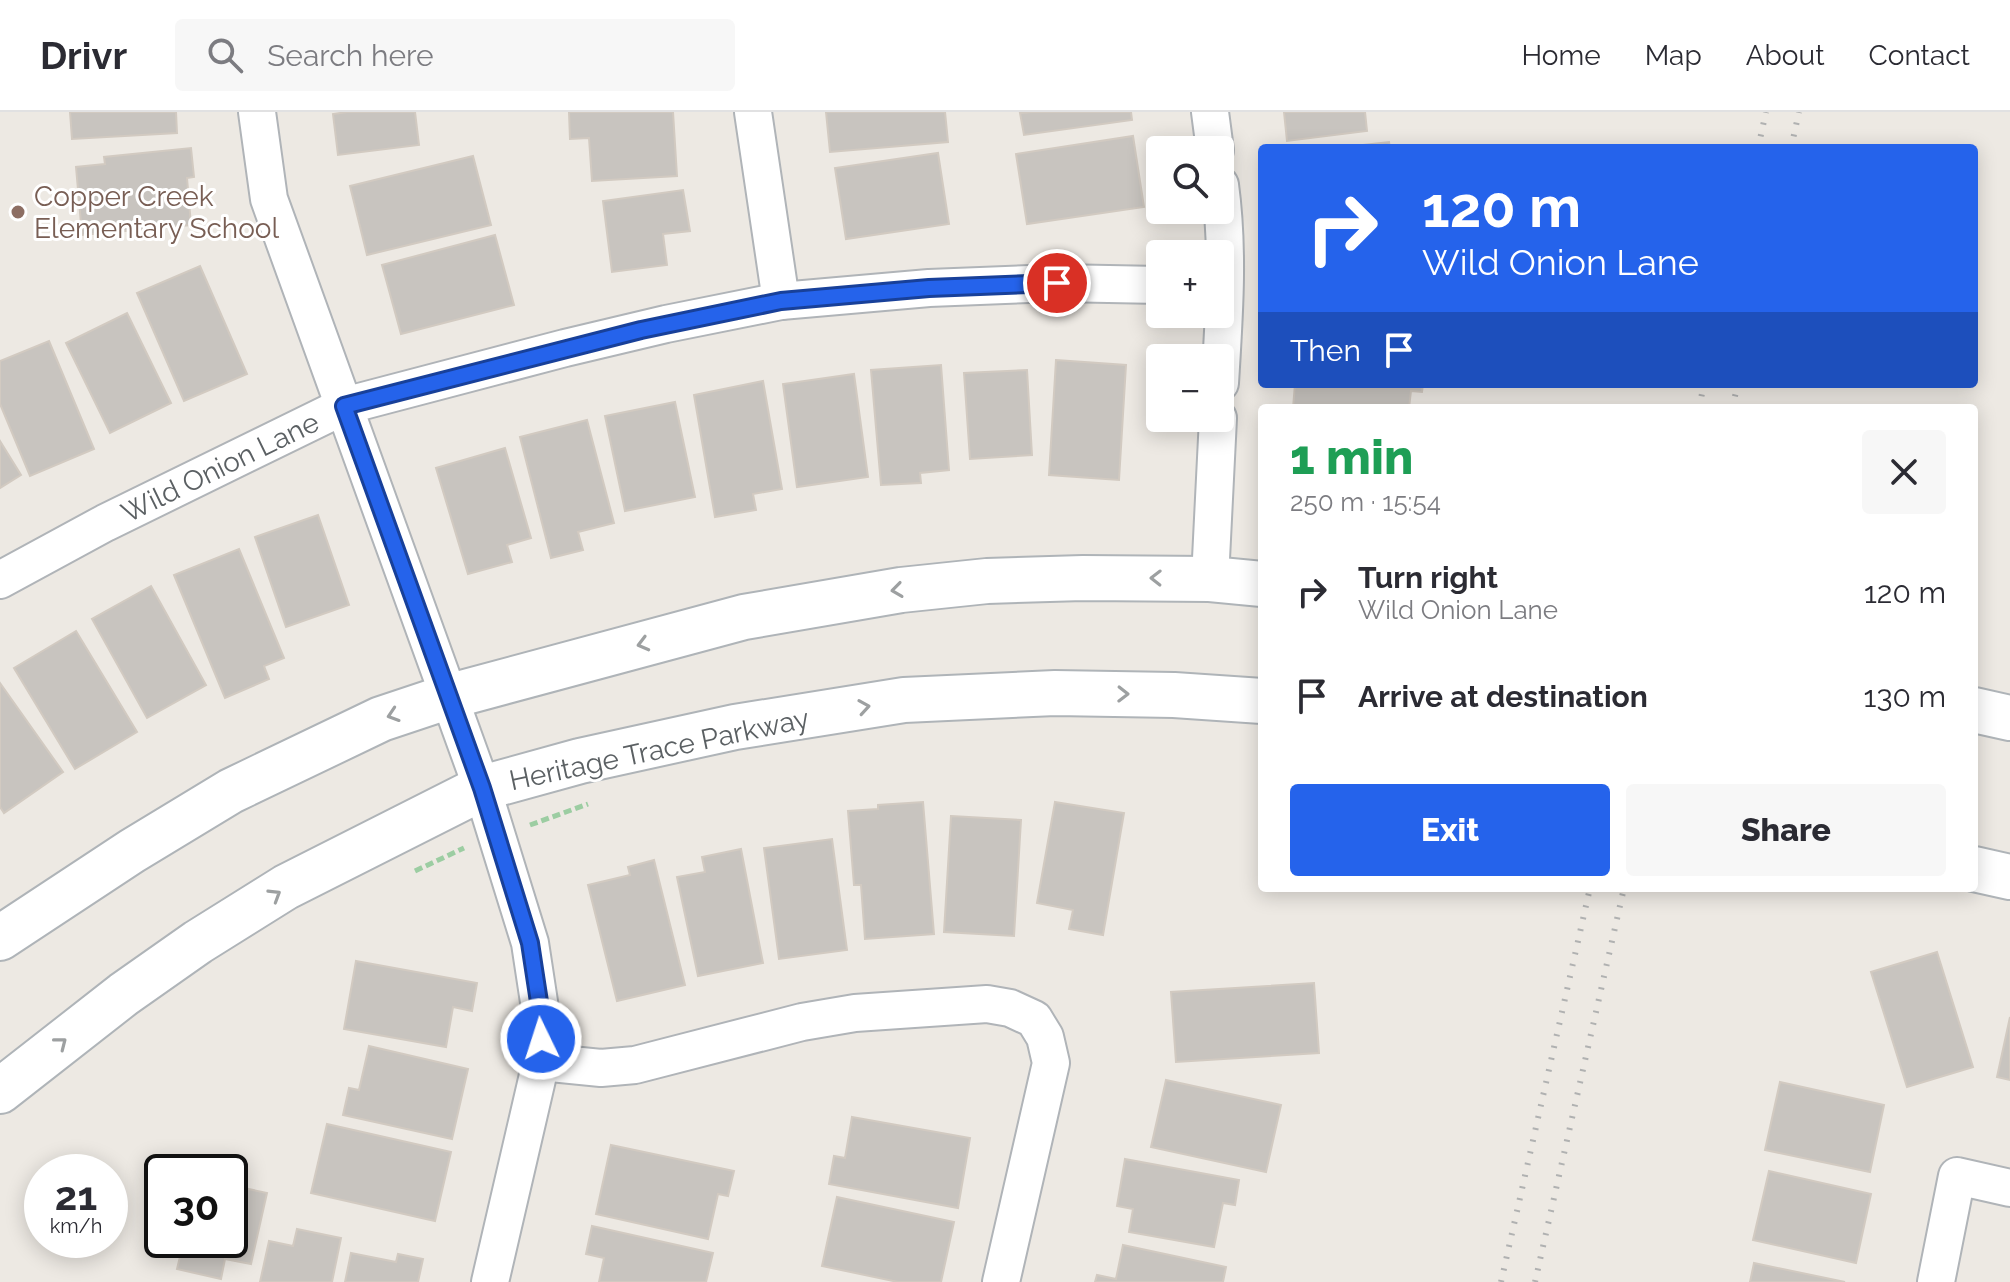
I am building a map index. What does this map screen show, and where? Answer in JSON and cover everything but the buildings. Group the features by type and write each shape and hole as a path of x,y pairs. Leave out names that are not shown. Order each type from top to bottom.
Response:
{"street":[{"path":"257,112 269,199 482,788 530,943 541,1015 541,1062 490,1282"},
{"path":"753,112 781,301"},
{"path":"1210,112 1213,136"},
{"name":"Wild Onion Lane","path":"0,580 105,523 344,406 651,327 781,301 929,288 1057,283 1146,285"},
{"path":"1210,579 1217,432"},
{"path":"0,938 132,851 231,791 381,719 447,697 744,617 875,594 987,581 1125,578 1210,579 1258,584"},
{"name":"Heritage Trace Parkway","path":"0,1091 124,994 198,942 286,887 482,788 580,761 735,727 904,700 1055,693 1174,695 1258,701"},
{"path":"1978,711 2010,718"},
{"path":"1978,870 2010,877"},
{"path":"541,1062 601,1068 635,1065 802,1022 855,1013 987,1004 1010,1008 1034,1019 1045,1037 1051,1063 1001,1282"},
{"path":"1936,1282 1957,1176 2010,1188"}],"path":[{"path":"407,875 460,849 589,804"}],"railway":[{"path":"1759,144 1766,112"},
{"path":"1792,144 1799,112"},
{"path":"1700,404 1703,388"},
{"path":"1733,404 1737,388"},
{"path":"1501,1282 1589,892"},
{"path":"1535,1282 1623,892"}],"place":[{"name":"Copper Creek Elementary School","path":"18,212"}],"route":[{"path":"541,1039 541,1015 530,943 482,788 344,406 565,348 781,301 929,288 1057,283"}]}
